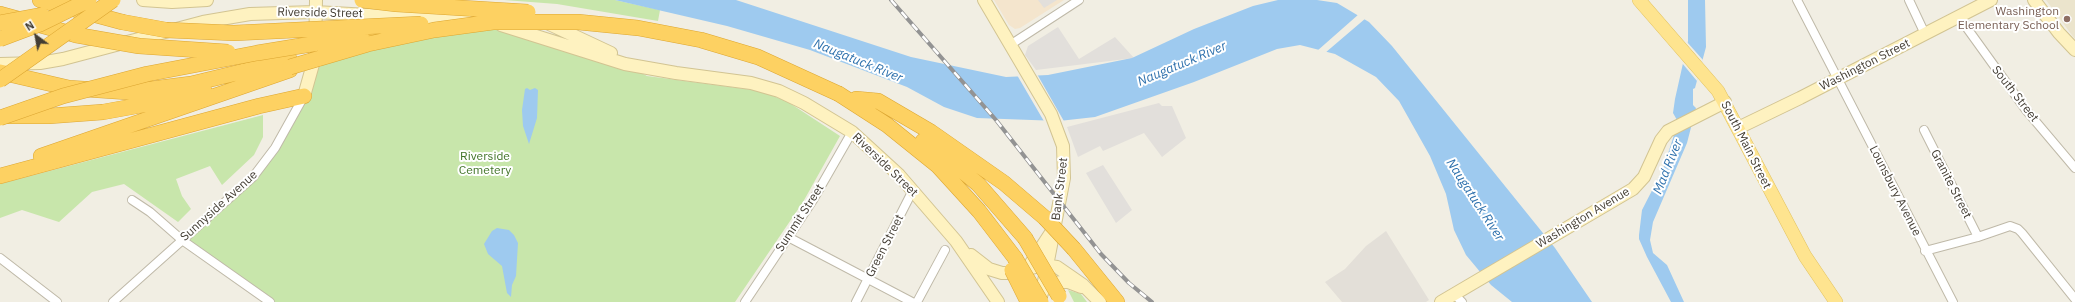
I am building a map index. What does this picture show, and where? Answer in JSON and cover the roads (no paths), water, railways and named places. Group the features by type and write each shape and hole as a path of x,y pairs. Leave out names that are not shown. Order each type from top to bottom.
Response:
{"highway":[{"path":"40,0 122,22 166,30 234,33 435,24 549,14"},
{"path":"0,23 39,16 85,0"},
{"path":"0,39 40,24 89,0"},
{"path":"1,76 112,0"},
{"path":"362,0 396,4 549,14 643,27 753,53 798,70 856,99 950,160 978,184 1025,238 1061,299"},
{"path":"387,0 578,14 639,24 701,40 758,58 839,94 864,109 908,140 938,166 966,195 1038,300"},
{"path":"0,14 76,35 139,46 194,51 257,53"},
{"path":"0,117 76,115 130,108 361,46 434,30 478,24 521,21 607,24 651,30 701,40"},
{"path":"0,117 63,96 147,74 257,53 435,24"},
{"path":"1,76 69,88 128,92 192,84 290,66"},
{"path":"0,169 290,66"},
{"path":"0,176 259,106 304,96"},
{"path":"856,99 878,101 931,132 1004,183 1050,221 1117,302"}],"main road":[{"name":"South Main Street","path":"1639,0 1685,51 1724,102 1806,259 1836,302"}],"street":[{"path":"143,0 172,2 207,0"},
{"name":"Riverside Street","path":"382,0 510,5 640,66"},
{"name":"Bank Street","path":"984,0 1056,124 1063,144 1065,161 1050,221 1048,265 1038,300"},
{"path":"1010,45 1079,0"},
{"name":"Lounsbury Avenue","path":"1796,0 1925,252 1953,302"},
{"path":"1909,0 1925,34"},
{"name":"Washington Street","path":"1738,128 1991,0"},
{"path":"2034,0 2059,33 2075,50"},
{"name":"Riverside Street","path":"1,76 40,63 63,59 226,17 316,6 481,21 513,28 613,61 765,86 804,103 852,132 885,161 913,190 956,241 998,302"},
{"name":"Sunnyside Avenue","path":"113,302 244,186 261,168 275,148 304,96 315,57 316,6"},
{"name":"South Street","path":"1959,17 2026,110 2075,168"},
{"name":"Washington Avenue","path":"1441,302 1458,298 1470,285 1637,186 1646,174 1664,136 1674,128 1724,102"},
{"name":"Granite Street","path":"1924,130 1978,237"},
{"name":"Summit Street","path":"745,302 813,200 852,132"},
{"name":"Green Street","path":"856,302 913,190"},
{"path":"132,200 150,212 182,240 270,302"},
{"path":"1014,263 1038,254 1050,221"},
{"path":"1925,252 2010,226 2018,229 2075,299"},
{"path":"788,237 912,302"},
{"name":"Riverside Street","path":"956,241 989,269 1007,273 1014,263 1048,265"},
{"path":"917,302 945,250"},
{"path":"0,258 57,302"},
{"path":"1048,265 1061,268 1096,298"},
{"path":"1038,300 1052,284 1060,282 1076,284 1096,298"}],"water":[{"name":"Naugatuck River","path":"615,0 736,0 911,57 1006,77 1048,75 1132,58 1194,29 1253,6 1278,0 1317,0 1337,3 1369,22 1392,46 1555,248 1592,302 1512,302 1491,285 1466,255 1454,230 1446,194 1430,156 1399,101 1376,77 1335,54 1300,45 1277,49 1194,82 1095,117 1059,121 977,118 944,107 907,87 810,50 727,26"},
{"name":"Mad River","path":"1688,0 1705,0 1706,47 1695,88 1693,89 1693,105 1696,108 1687,143 1653,222 1650,240 1653,253 1667,265 1684,302 1671,302 1647,257 1639,239 1639,235 1642,210 1663,169 1674,135 1677,120 1673,113 1675,99 1688,41"},
{"path":"527,88 530,90 535,88 538,90 537,118 529,144 523,126 522,110 525,89"},
{"path":"497,228 509,230 514,235 518,243 516,276 512,285 511,297 507,293 502,266 488,254 484,244 492,231"}],"railway":[{"path":"891,0 996,120 1101,254 1129,283 1152,302"}],"place":[{"name":"Washington Elementary School","path":"2067,19"}],"park label":[{"name":"Riverside Cemetery","path":"485,164"}]}
